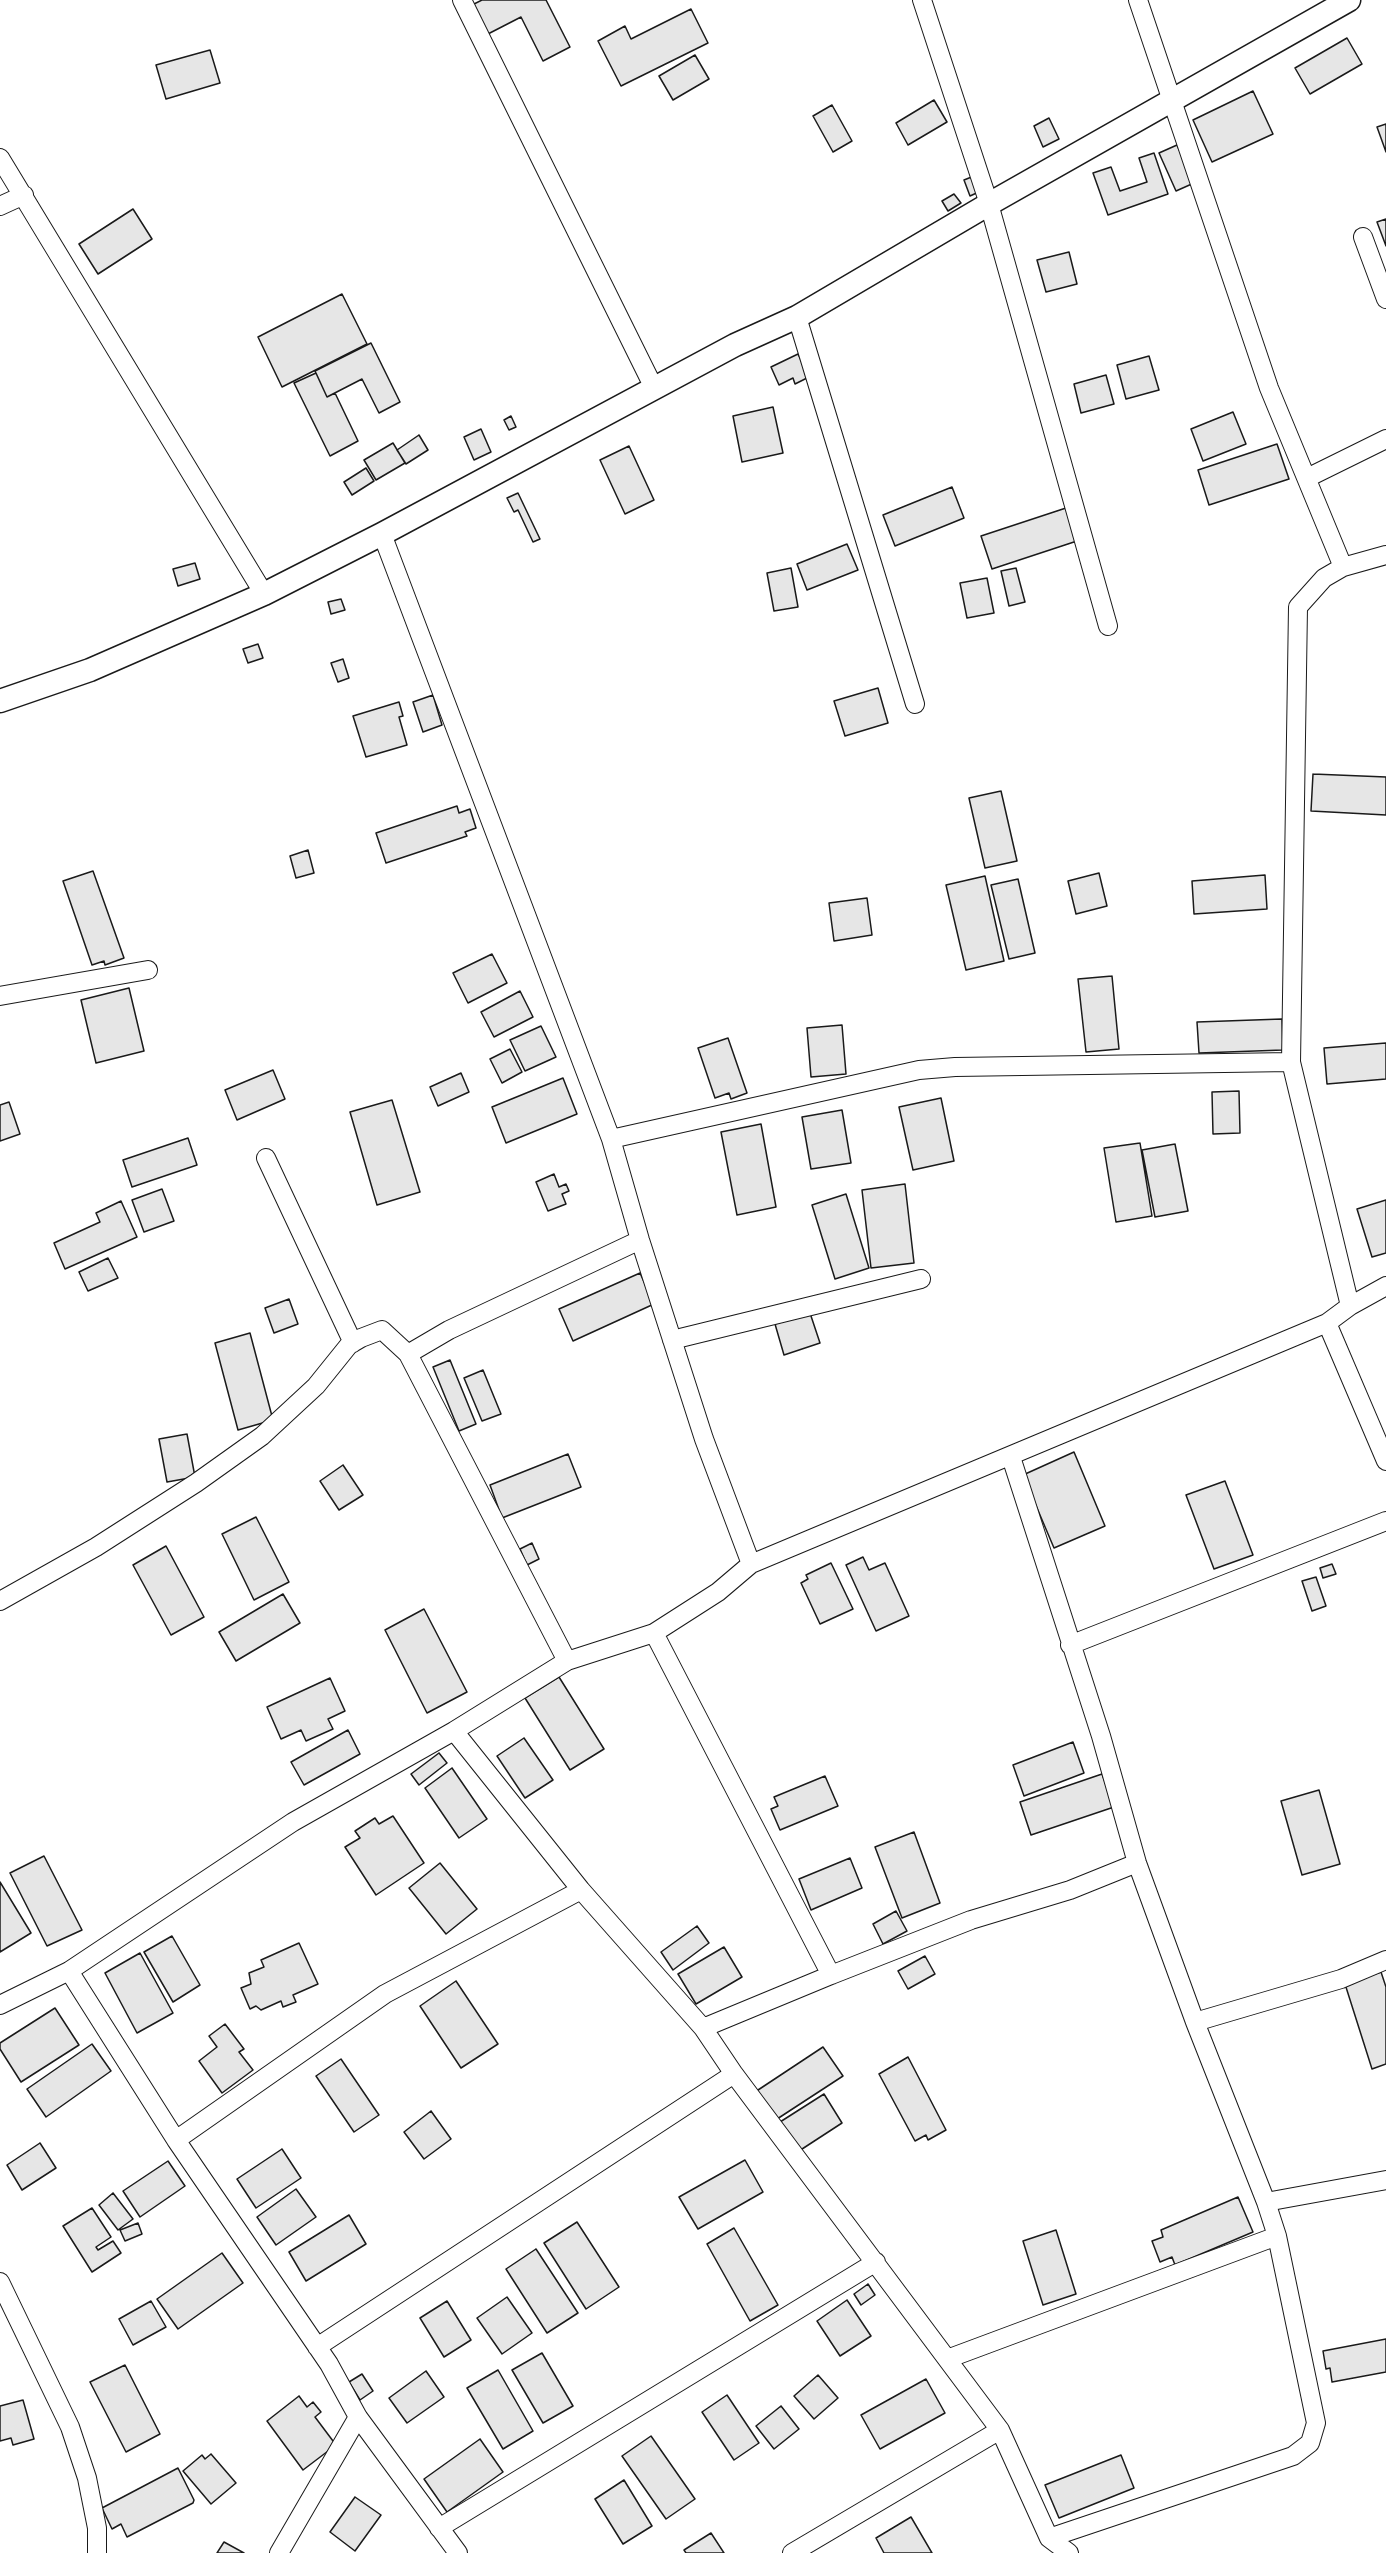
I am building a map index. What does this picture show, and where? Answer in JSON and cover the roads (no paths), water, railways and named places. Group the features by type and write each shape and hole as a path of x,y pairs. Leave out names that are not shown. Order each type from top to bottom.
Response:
{"street":[{"path":"462,0 654,388"},
{"path":"922,0 989,204 1108,626"},
{"path":"1138,0 1269,388 1343,567"},
{"path":"0,701 90,670 264,594 382,534 735,345 797,317 989,204 1349,0"},
{"path":"0,158 264,594"},
{"path":"0,206 24,195"},
{"path":"1363,237 1386,299"},
{"path":"797,317 915,704"},
{"path":"1307,478 1386,439"},
{"path":"382,534 611,1139 640,1240 704,1439 752,1564"},
{"path":"1350,1306 1290,1062 1298,607 1324,578 1343,567 1386,555"},
{"path":"0,996 148,970"},
{"path":"611,1139 919,1070 955,1066 1290,1062"},
{"path":"266,1158 353,1343"},
{"path":"408,1354 449,1330 640,1240"},
{"path":"672,1340 921,1279"},
{"path":"0,2005 69,1971 293,1822 454,1731 567,1661 654,1633 718,1592 752,1564 1327,1323 1350,1306 1386,1286"},
{"path":"1327,1323 1386,1461"},
{"path":"0,1601 96,1547 196,1483 262,1436 316,1386 353,1343 382,1330 408,1354 567,1661"},
{"path":"1011,1457 1101,1736 1137,1863 1277,2236 1316,2423 1310,2443 1293,2456 1049,2538"},
{"path":"1070,1645 1386,1521"},
{"path":"654,1633 831,1975"},
{"path":"454,1731 581,1890 704,2028 734,2074 1000,2430 1049,2538 1069,2553"},
{"path":"704,2028 971,1920 1070,1890 1137,1863"},
{"path":"176,2140 288,2064 385,1994 581,1890"},
{"path":"1195,2022 1341,1979 1386,1960"},
{"path":"69,1971 176,2140 317,2347 358,2417 458,2553"},
{"path":"317,2347 734,2074"},
{"path":"1266,2202 1386,2180"},
{"path":"947,2359 1277,2236"},
{"path":"439,2528 876,2262"},
{"path":"0,2282 70,2427 87,2478 97,2528 98,2553"},
{"path":"279,2553 358,2417"},
{"path":"792,2553 1000,2430"}]}
